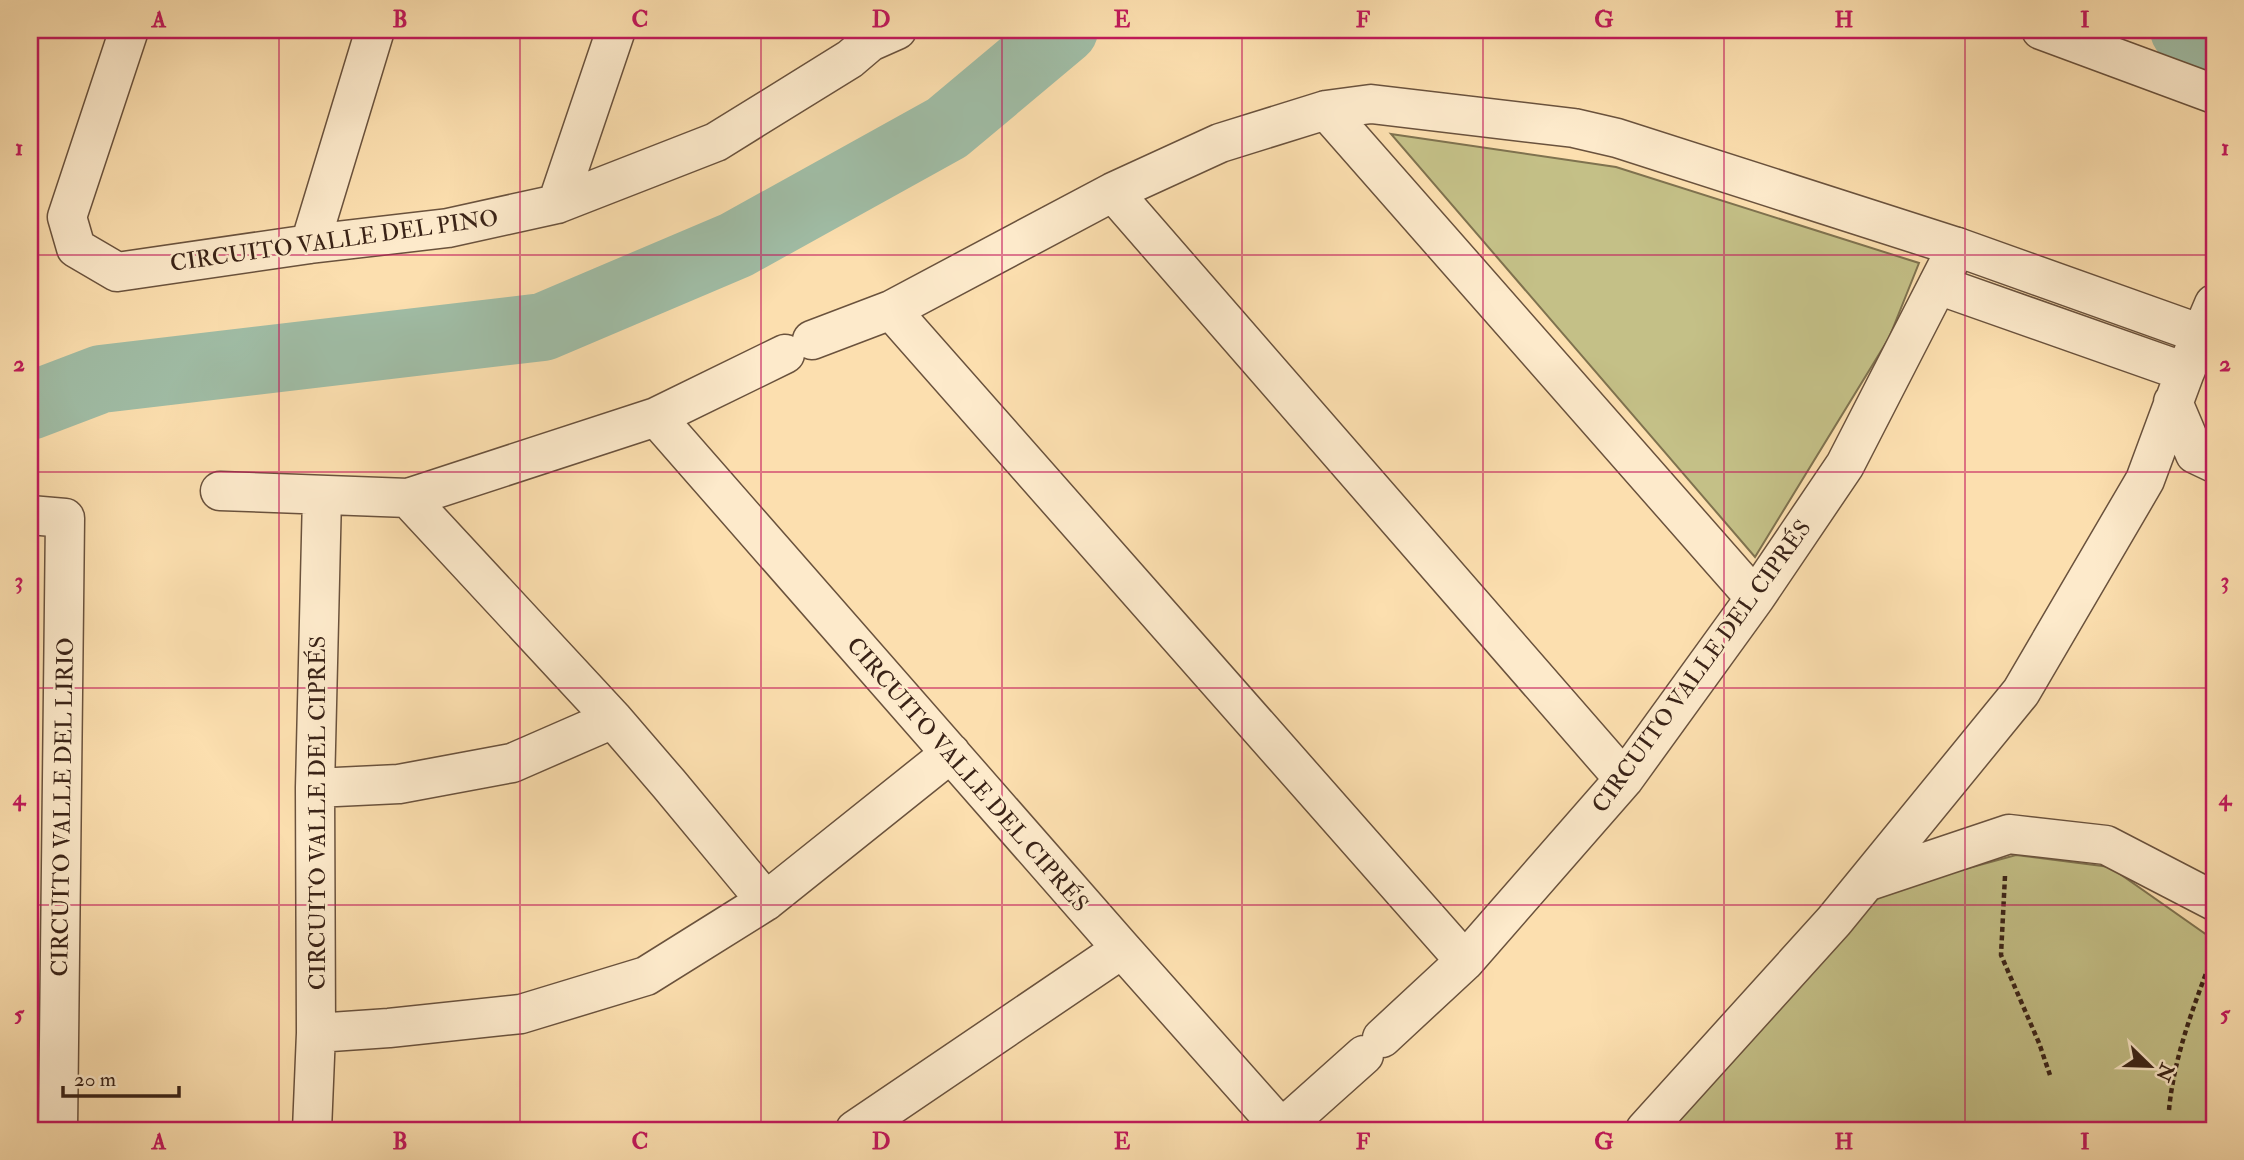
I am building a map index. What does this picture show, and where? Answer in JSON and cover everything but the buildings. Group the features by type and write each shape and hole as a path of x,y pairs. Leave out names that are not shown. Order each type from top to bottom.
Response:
{"street":[{"name":"CIRCUITO VALLE DEL PINO","path":"130,30 68,217 76,248 117,272 310,244 448,228 557,204 716,142 850,59 881,34"},
{"path":"310,244 375,30"},
{"path":"557,204 616,30"},
{"path":"2041,30 2214,94"},
{"path":"220,491 408,498 656,417 798,347 891,310 1113,192 1220,143 1326,110 1371,104 1574,128 1618,138 1957,247 2208,319 2179,387 2145,480 2021,692 1834,921 1645,1130"},
{"path":"1326,110 1755,598"},
{"path":"1113,192 1624,779"},
{"name":"CIRCUITO VALLE DEL CIPRÉS","path":"656,417 1281,1130 1465,961 1624,779 1755,598 1845,465 1957,247"},
{"path":"1938,285 2179,387"},
{"path":"891,310 1465,961"},
{"path":"2179,387 2195,454 2214,463"},
{"name":"CIRCUITO VALLE DEL CIPRÉS","path":"312,1130 316,1033 315,788 322,496"},
{"path":"408,498 613,719 766,901"},
{"name":"CIRCUITO VALLE DEL LIRIO","path":"30,516 65,518 45,951 58,1130"},
{"path":"315,788 399,784 512,763 613,719"},
{"path":"316,1033 521,1014 646,975 766,901 951,753"},
{"path":"1866,881 2010,834 2106,845 2214,901"},
{"path":"855,1130 1122,949"}],"path":[{"path":"2006,868 2001,955 2050,1075"},
{"path":"2169,1110 2171,1084 2190,1016 2214,952"}],"shaded area":[{"path":"1391,134 1616,167 1919,263 1889,338 1755,557"},
{"path":"2016,855 2110,867 2214,940 2214,1130 1652,1130 1885,891"}],"waterway":[{"path":"30,406 101,379 543,327 736,245 947,128 1064,30"},
{"path":"2184,30 2214,41"}]}
